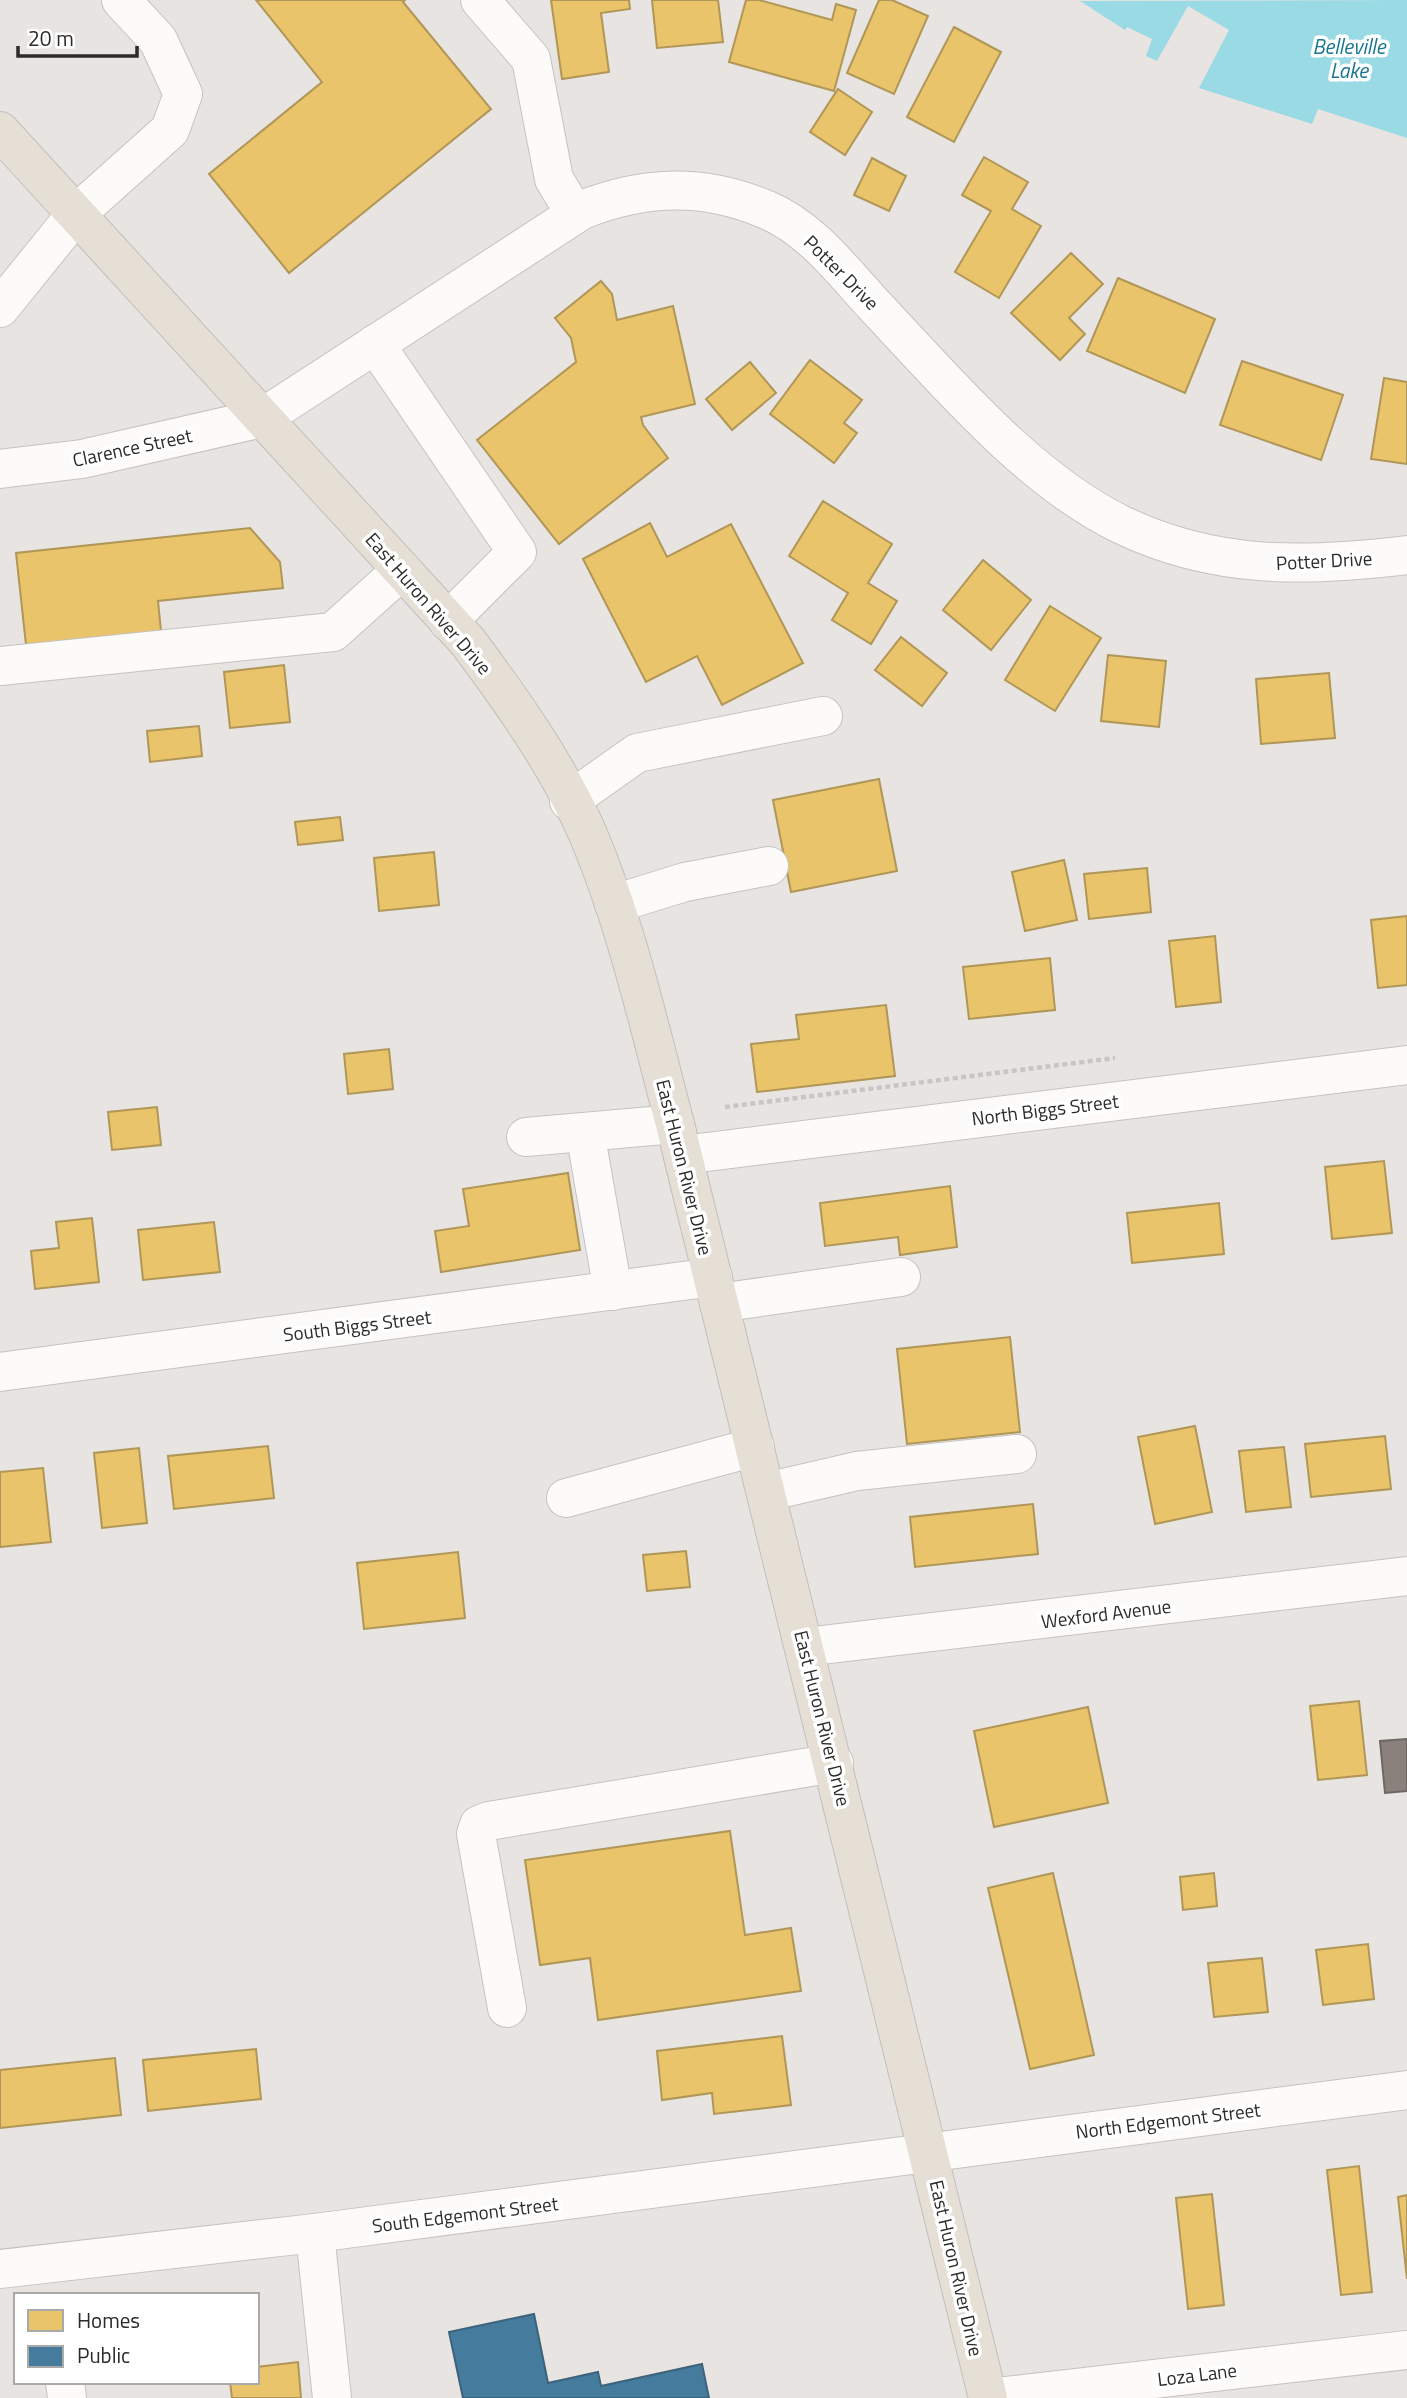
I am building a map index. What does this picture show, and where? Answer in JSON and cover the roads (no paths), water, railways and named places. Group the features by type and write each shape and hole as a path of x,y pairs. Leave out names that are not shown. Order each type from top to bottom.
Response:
{"main road":[{"name":"East Huron River Drive","path":"0,131 448,621 510,699 586,830 614,904 679,1139 988,2398"}],"street":[{"path":"0,308 76,214 170,131 183,94 158,40 121,0"},
{"path":"480,0 531,59 554,179 575,214"},
{"name":"Potter Drive","path":"262,418 575,214 613,198 652,190 682,188 722,194 769,210 811,238 953,388 1051,482 1123,526 1189,550 1258,563 1328,564 1407,555"},
{"path":"375,344 517,552 448,621"},
{"name":"Clarence Street","path":"0,469 82,459 262,418"},
{"path":"0,666 333,632 402,570"},
{"path":"569,801 637,753 823,716"},
{"path":"614,904 685,882 769,866"},
{"name":"North Biggs Street","path":"526,1137 585,1132 679,1139 1407,1065"},
{"path":"585,1132 613,1291"},
{"name":"South Biggs Street","path":"0,1371 613,1291 716,1290 901,1277"},
{"path":"566,1498 755,1447"},
{"path":"766,1492 857,1471 1017,1454"},
{"name":"Wexford Avenue","path":"805,1647 1407,1576"},
{"path":"507,2008 476,1834 480,1825 516,1816 834,1763"},
{"name":"North Edgemont Street","path":"930,2154 1002,2141 1407,2090"},
{"name":"South Edgemont Street","path":"0,2269 49,2279 315,2233 930,2154"},
{"path":"315,2233 332,2398"},
{"name":"Loza Lane","path":"988,2398 1407,2350"}],"water":[{"name":"Belleville Lake","path":"1407,0 1407,138 1318,109 1312,124 1199,88 1229,30 1188,6 1157,61 1146,56 1152,39 1127,27 1125,30 1080,1"}]}
